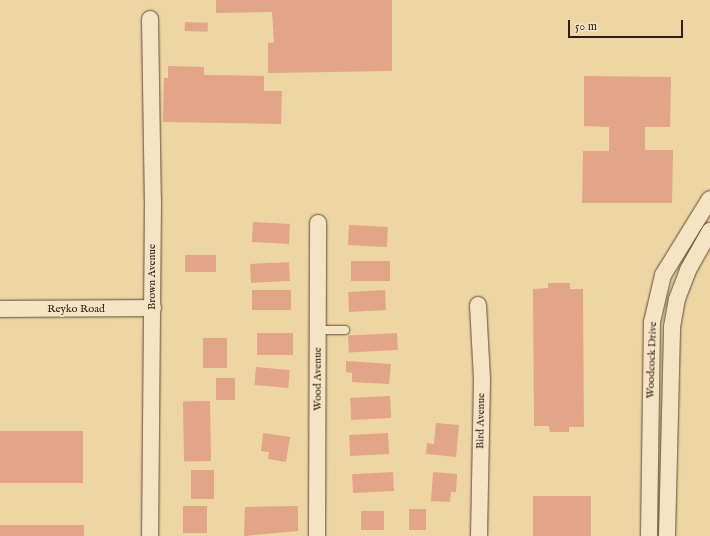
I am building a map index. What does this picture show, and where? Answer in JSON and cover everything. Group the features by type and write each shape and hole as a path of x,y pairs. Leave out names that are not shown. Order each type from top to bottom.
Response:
{"street":[{"name":"Brown Avenue","path":"150,19 152,308 150,536"},
{"name":"Woodcock Drive","path":"649,536 652,322 663,275 710,199"},
{"name":"Wood Avenue","path":"317,536 318,223"},
{"name":"Woodcock Drive","path":"667,536 672,326 677,299 685,277 710,231"},
{"name":"Bird Avenue","path":"478,305 482,380 479,536"},
{"name":"Reyko Road","path":"0,309 152,308"}],"lane":[{"path":"318,330 346,330"}],"building":[{"path":"216,0 392,0 392,71 268,73 268,43 274,42 272,12 216,13"},
{"path":"185,22 208,23 208,32 185,31"},
{"path":"168,66 204,67 204,75 264,76 264,91 282,91 281,124 163,122 164,78 168,78"},
{"path":"584,76 671,77 670,127 645,127 645,150 673,150 672,203 582,203 583,151 609,151 609,127 584,126"},
{"path":"253,222 290,224 289,244 252,242"},
{"path":"349,225 388,227 387,247 348,245"},
{"path":"185,255 216,255 216,272 185,272"},
{"path":"351,261 390,261 390,281 351,281"},
{"path":"289,262 290,281 251,283 250,264"},
{"path":"548,283 570,283 570,289 583,289 584,427 569,427 569,432 550,432 549,426 534,426 533,289 548,288"},
{"path":"252,290 291,290 291,310 252,310"},
{"path":"385,290 386,310 349,312 348,292"},
{"path":"257,333 293,333 293,355 257,355"},
{"path":"397,333 398,350 349,353 348,336"},
{"path":"203,338 227,338 227,368 203,368"},
{"path":"346,361 391,364 389,384 352,382 352,373 346,372"},
{"path":"256,367 290,370 288,388 254,385"},
{"path":"216,378 235,378 235,400 216,400"},
{"path":"390,396 391,418 351,420 350,398"},
{"path":"183,401 210,401 211,461 184,461"},
{"path":"436,423 459,425 456,457 426,454 427,443 434,444"},
{"path":"0,431 83,431 83,483 0,483"},
{"path":"263,433 290,437 286,462 268,459 269,452 261,451"},
{"path":"388,433 389,454 350,456 349,435"},
{"path":"191,470 214,470 214,499 191,499"},
{"path":"393,472 394,491 353,493 352,474"},
{"path":"433,472 457,474 456,492 451,492 450,502 431,501"},
{"path":"533,496 591,496 591,536 533,536"},
{"path":"183,506 207,506 207,533 183,533"},
{"path":"298,506 298,531 244,536 245,507"},
{"path":"409,509 426,509 426,530 409,530"},
{"path":"361,511 384,511 384,530 361,530"},
{"path":"0,525 84,525 84,536 0,536"}]}
